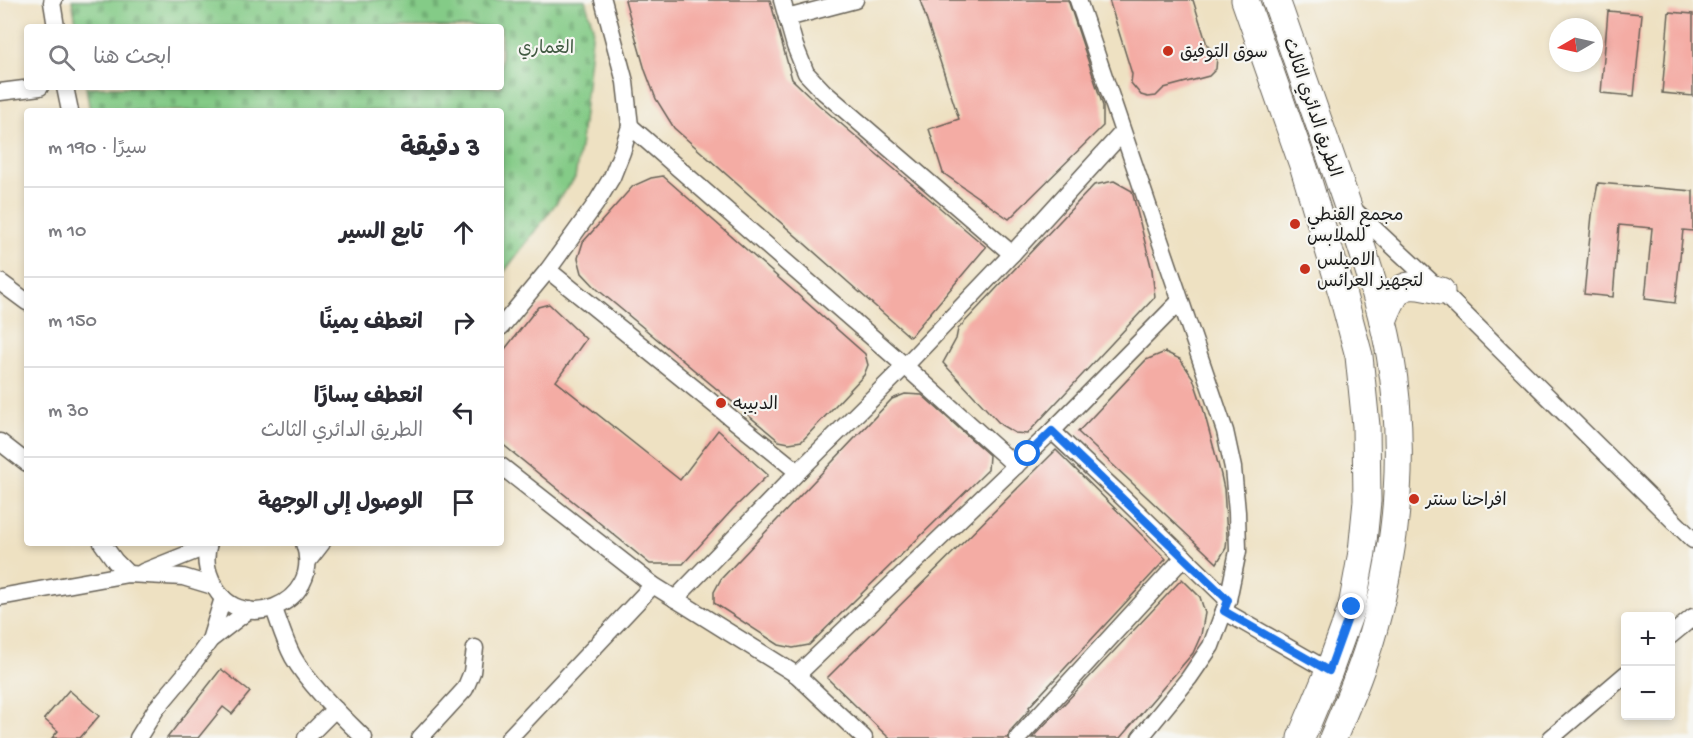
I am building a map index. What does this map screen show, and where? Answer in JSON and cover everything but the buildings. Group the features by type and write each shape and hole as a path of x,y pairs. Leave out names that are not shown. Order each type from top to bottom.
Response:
{"main road":[{"name":"الطريق الدائري الثالث","path":"1245,0 1304,168 1343,296 1359,356 1366,426 1366,512 1362,552 1352,607 1305,737"},
{"name":"الطريق الدائري الثالث","path":"1276,0 1347,204 1383,321 1390,355 1398,434 1397,495 1391,543 1374,628 1333,738"},
{"path":"1383,321 1392,297 1401,288 1413,286 1441,291"}],"street":[{"path":"54,0 52,2 56,24"},
{"path":"504,323 548,270 595,205 612,177 630,126 625,82 603,0"},
{"path":"782,0 795,46 806,73 824,92 1012,254"},
{"path":"787,18 855,0"},
{"path":"1078,0 1225,431 1233,468 1237,512 1238,551 1226,606 1211,646 1189,678 1140,738"},
{"path":"0,92 24,89"},
{"path":"66,90 69,108"},
{"path":"630,126 1016,466"},
{"path":"675,599 905,366 1012,254 1122,133"},
{"path":"1347,204 1441,291 1693,540"},
{"path":"548,270 798,472"},
{"path":"0,282 24,300"},
{"path":"797,675 1052,431 1180,301"},
{"path":"1052,431 1184,557 1226,606 1329,671"},
{"path":"0,442 24,461"},
{"path":"504,468 653,585 797,675 852,734"},
{"path":"104,546 115,561 134,574 183,577 218,592 235,607 261,611 274,609 288,601 298,590 305,576 308,561 305,546"},
{"path":"0,597 134,574 206,546"},
{"path":"209,546 208,571 218,592 210,640"},
{"path":"308,561 320,546"},
{"path":"1018,738 1184,557"},
{"path":"509,738 653,585"},
{"path":"274,609 294,658 303,672 364,738"},
{"path":"138,738 156,709 210,640 249,610"},
{"path":"1675,633 1693,617"},
{"path":"420,738 465,689 472,672 475,648"},
{"path":"1551,738 1621,678"},
{"path":"306,738 335,709"}],"green space":[{"name":"الغماري","path":"72,0 585,0 593,27 575,178 504,272 504,108 90,108 86,90 504,90 504,24 76,24"}],"place":[{"name":"سوق التوفيق","path":"1168,51"},
{"name":"مجمع القنطي للملابس","path":"1295,224"},
{"name":"الاميلس لتجهيز العرائس","path":"1305,269"},
{"name":"الدبيبه","path":"721,403"},
{"name":"افراحنا سنتر","path":"1414,499"}],"route":[{"path":"1028,454 1052,431 1228,600 1224,611 1329,671 1352,607"}]}
